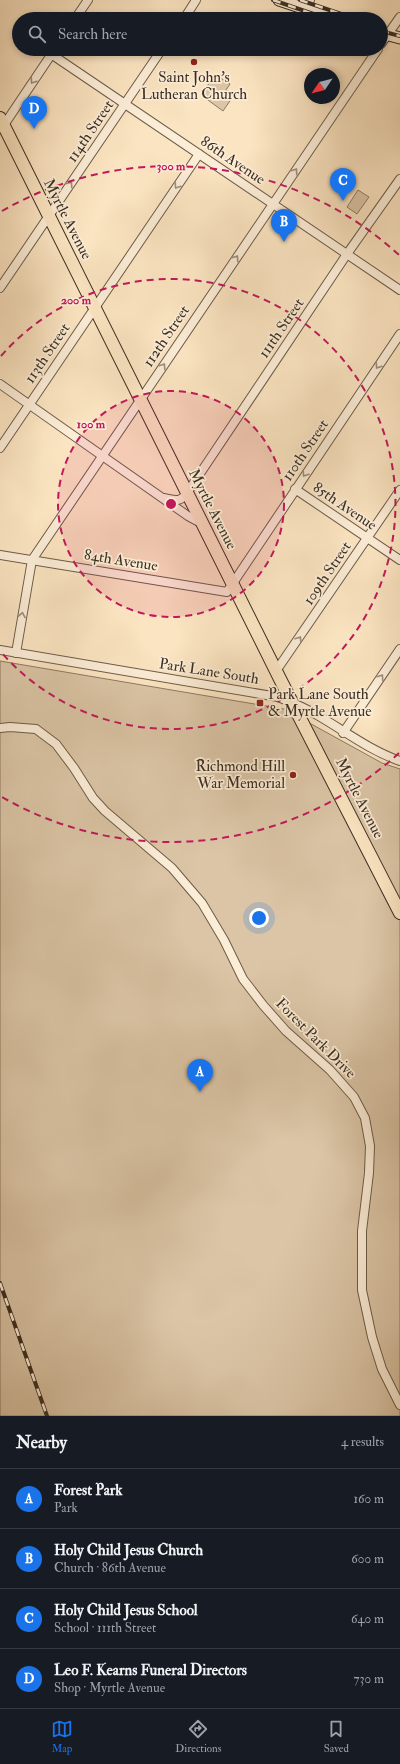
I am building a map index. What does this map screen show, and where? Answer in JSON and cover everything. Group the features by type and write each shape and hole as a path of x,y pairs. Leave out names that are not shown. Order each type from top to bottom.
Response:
{"main road":[{"path":"279,0 307,5 322,12"},
{"path":"388,35 400,38"},
{"name":"Myrtle Avenue","path":"1,125 95,307 276,671 400,914"}],"street":[{"path":"80,12 88,0"},
{"path":"188,12 196,0"},
{"path":"388,30 400,16"},
{"path":"1,125 50,56"},
{"name":"86th Avenue","path":"59,56 125,104 400,290"},
{"name":"114th Street","path":"0,288 157,56"},
{"name":"112th Street","path":"16,654 32,560 373,56"},
{"name":"113th Street","path":"0,448 199,154"},
{"name":"111th Street","path":"187,493 347,254 400,179"},
{"name":"110th Street","path":"232,582 400,334"},
{"path":"0,384 202,523"},
{"name":"85th Avenue","path":"295,489 400,560"},
{"name":"109th Street","path":"276,671 400,490"},
{"path":"164,498 176,501 183,499 187,493"},
{"name":"84th Avenue","path":"0,555 227,592 232,582"},
{"path":"344,732 400,649"},
{"name":"Park Lane South","path":"0,650 16,654 278,696 317,714 380,754 400,761"},
{"name":"Forest Park Drive","path":"0,728 10,727 36,729 56,744 74,768 93,798 105,811 172,868 202,903 224,940 243,979 263,1005 286,1031 330,1070 354,1097 365,1118 370,1146 369,1174 362,1231 362,1290 372,1337 382,1369 400,1405"}],"shaded area":[{"path":"219,77 230,84 226,90 234,95 223,111 201,95 212,79 215,82"},
{"path":"358,190 369,197 357,214 347,207"},
{"path":"0,661 284,709 382,763 400,769 400,1416 0,1416"}],"railway":[{"path":"273,0 308,12"},
{"path":"300,0 335,12"},
{"path":"388,33 400,36"},
{"path":"0,1283 47,1416"}],"place":[{"name":"Saint John's Lutheran Church","path":"194,62"},
{"name":"Leo F. Kearns Funeral Directors","path":"34,129"},
{"name":"Holy Child Jesus School","path":"343,201"},
{"name":"Holy Child Jesus Church","path":"284,242"},
{"name":"Park Lane South & Myrtle Avenue","path":"260,703"},
{"name":"Richmond Hill War Memorial","path":"293,775"},
{"name":"Forest Park","path":"200,1092"}]}
